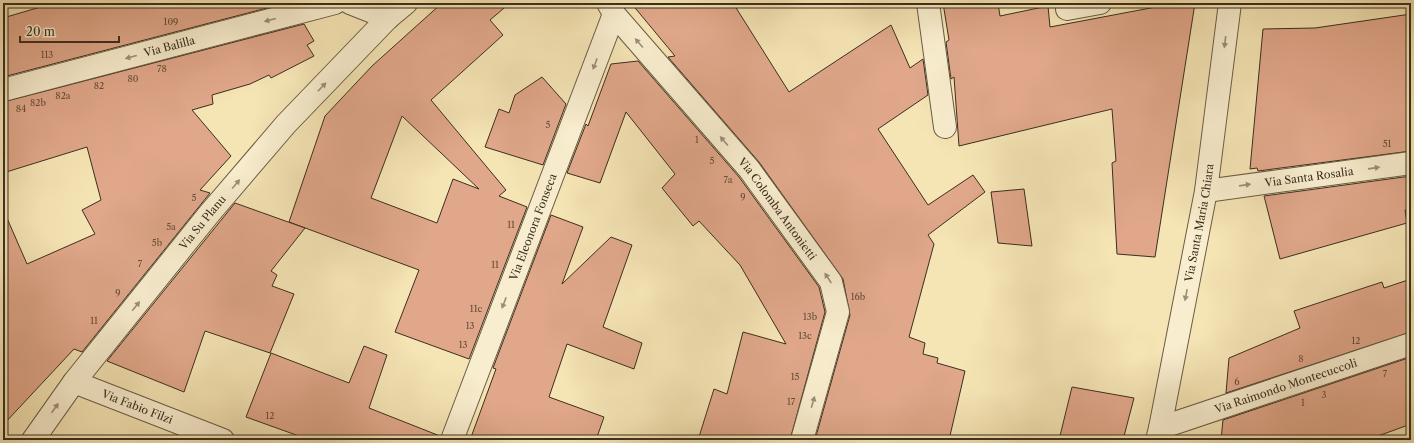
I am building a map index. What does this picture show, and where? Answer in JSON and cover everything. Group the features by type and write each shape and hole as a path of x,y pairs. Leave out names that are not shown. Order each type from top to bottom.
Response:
{"street":[{"name":"Via Balilla","path":"3,90 335,3"},
{"path":"350,3 388,18 406,3"},
{"path":"928,3 945,127"},
{"path":"1067,8 1100,3"},
{"name":"Via Santa Maria Chiara","path":"1161,436 1206,191 1230,3"},
{"name":"Via Eleonora Fonseca","path":"452,440 611,9"},
{"name":"Via Colomba Antonietti","path":"611,9 748,169 831,282 838,312 802,440"},
{"name":"Via Su Planu","path":"33,440 74,382 209,214 281,130 388,18"},
{"name":"Via Santa Rosalia","path":"1206,191 1411,163"},
{"name":"Via Raimondo Montecuccoli","path":"1161,436 1411,344"},
{"name":"Via Fabio Filzi","path":"74,382 223,440"}],"building":[{"path":"54,3 286,3 3,77 3,18"},
{"path":"442,3 510,3 490,20 503,35 431,100 506,190 499,196 527,207 469,359 395,332 419,270 289,222 325,116 372,66","holes":["402,116 479,189 453,179 437,223 371,198"]},
{"path":"631,3 733,3 789,92 891,25 910,68 923,59 928,95 878,129 928,205 973,175 985,192 928,235 934,244 909,337 925,343 923,354 938,358 937,363 965,371 949,440 815,440 850,315 843,279 759,162 668,57 675,56"},
{"path":"943,3 998,3 1000,16 1048,6 1050,27 1177,3 1195,3 1155,257 1117,254 1112,163 1116,161 1112,109 959,146 954,77 951,79 946,42 949,40"},
{"path":"1411,14 1411,151 1258,171 1257,168 1250,169 1263,29 1315,28"},
{"path":"304,24 314,41 307,45 314,56 271,78 269,75 250,84 212,95 213,104 192,110 231,156 200,190 210,193 82,352 74,349 3,425 3,209 27,264 95,234 82,210 101,200 87,147 3,173 3,102"},
{"path":"638,61 739,177 819,287 825,312 790,440 698,440 714,389 727,394 743,332 786,344 740,265 699,221 693,226 662,188 675,174 626,112 600,183 567,173 586,124 588,126 611,64"},
{"path":"542,77 566,104 543,165 485,147 499,109 509,113 515,95"},
{"path":"1411,176 1411,209 1405,210 1407,223 1280,259 1264,196"},
{"path":"1024,189 1032,246 998,243 991,192"},
{"path":"235,203 305,228 271,271 277,275 272,286 294,294 270,353 205,331 184,392 107,361"},
{"path":"551,215 583,227 562,284 611,237 632,245 603,327 642,343 634,369 567,344 549,397 604,417 596,440 470,440 496,369 493,368"},
{"path":"1411,279 1411,332 1226,393 1229,358 1300,328 1294,311 1382,282 1384,288"},
{"path":"364,346 387,355 369,408 440,436 440,440 310,440 246,417 271,353 349,383"},
{"path":"1411,357 1411,424 1367,440 1221,440 1223,420"},
{"path":"1072,387 1134,398 1123,440 1059,440"}]}
